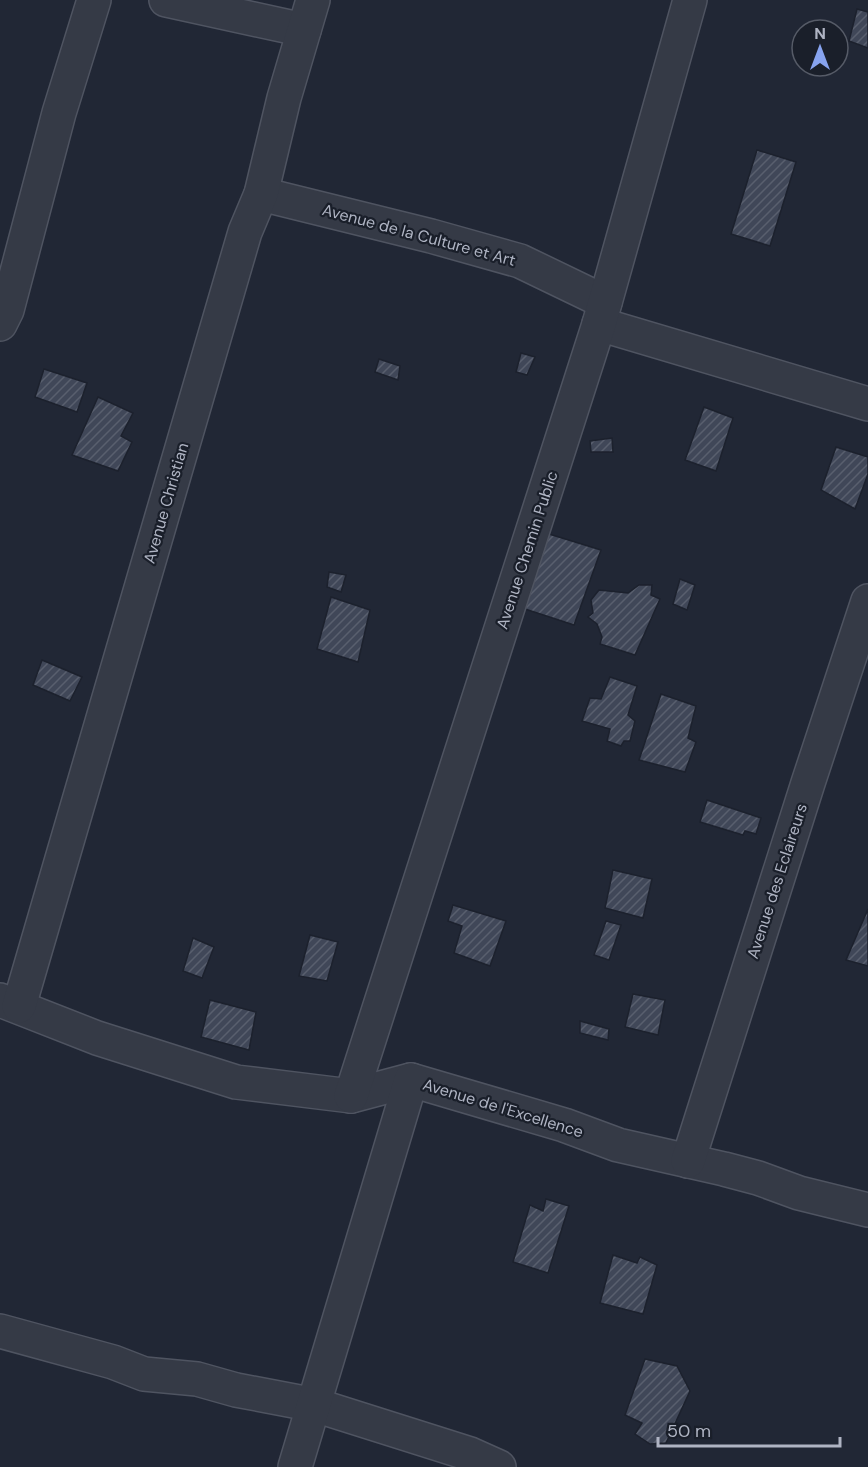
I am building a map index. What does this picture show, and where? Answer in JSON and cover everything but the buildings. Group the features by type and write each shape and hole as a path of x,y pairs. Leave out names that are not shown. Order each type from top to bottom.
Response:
{"street":[{"path":"0,324 7,310 59,113 94,0"},
{"path":"166,0 309,15"},
{"name":"Avenue Chemin Public","path":"351,1096 602,313 690,0"},
{"name":"Avenue Christian","path":"9,1003 242,242 261,194 284,98 309,15"},
{"name":"Avenue de la Culture et Art","path":"261,194 431,236 520,261 602,313 868,404"},
{"name":"Avenue des Eclaireurs","path":"688,1161 868,601"},
{"name":"Avenue de l'Excellence","path":"9,1003 96,1038 236,1082 351,1096 411,1080 564,1125 618,1145 758,1178 799,1193 868,1210"},
{"path":"296,1467 411,1080"},
{"path":"0,1331 113,1362 144,1374 197,1379 236,1390 315,1405 470,1454 499,1467"}]}
